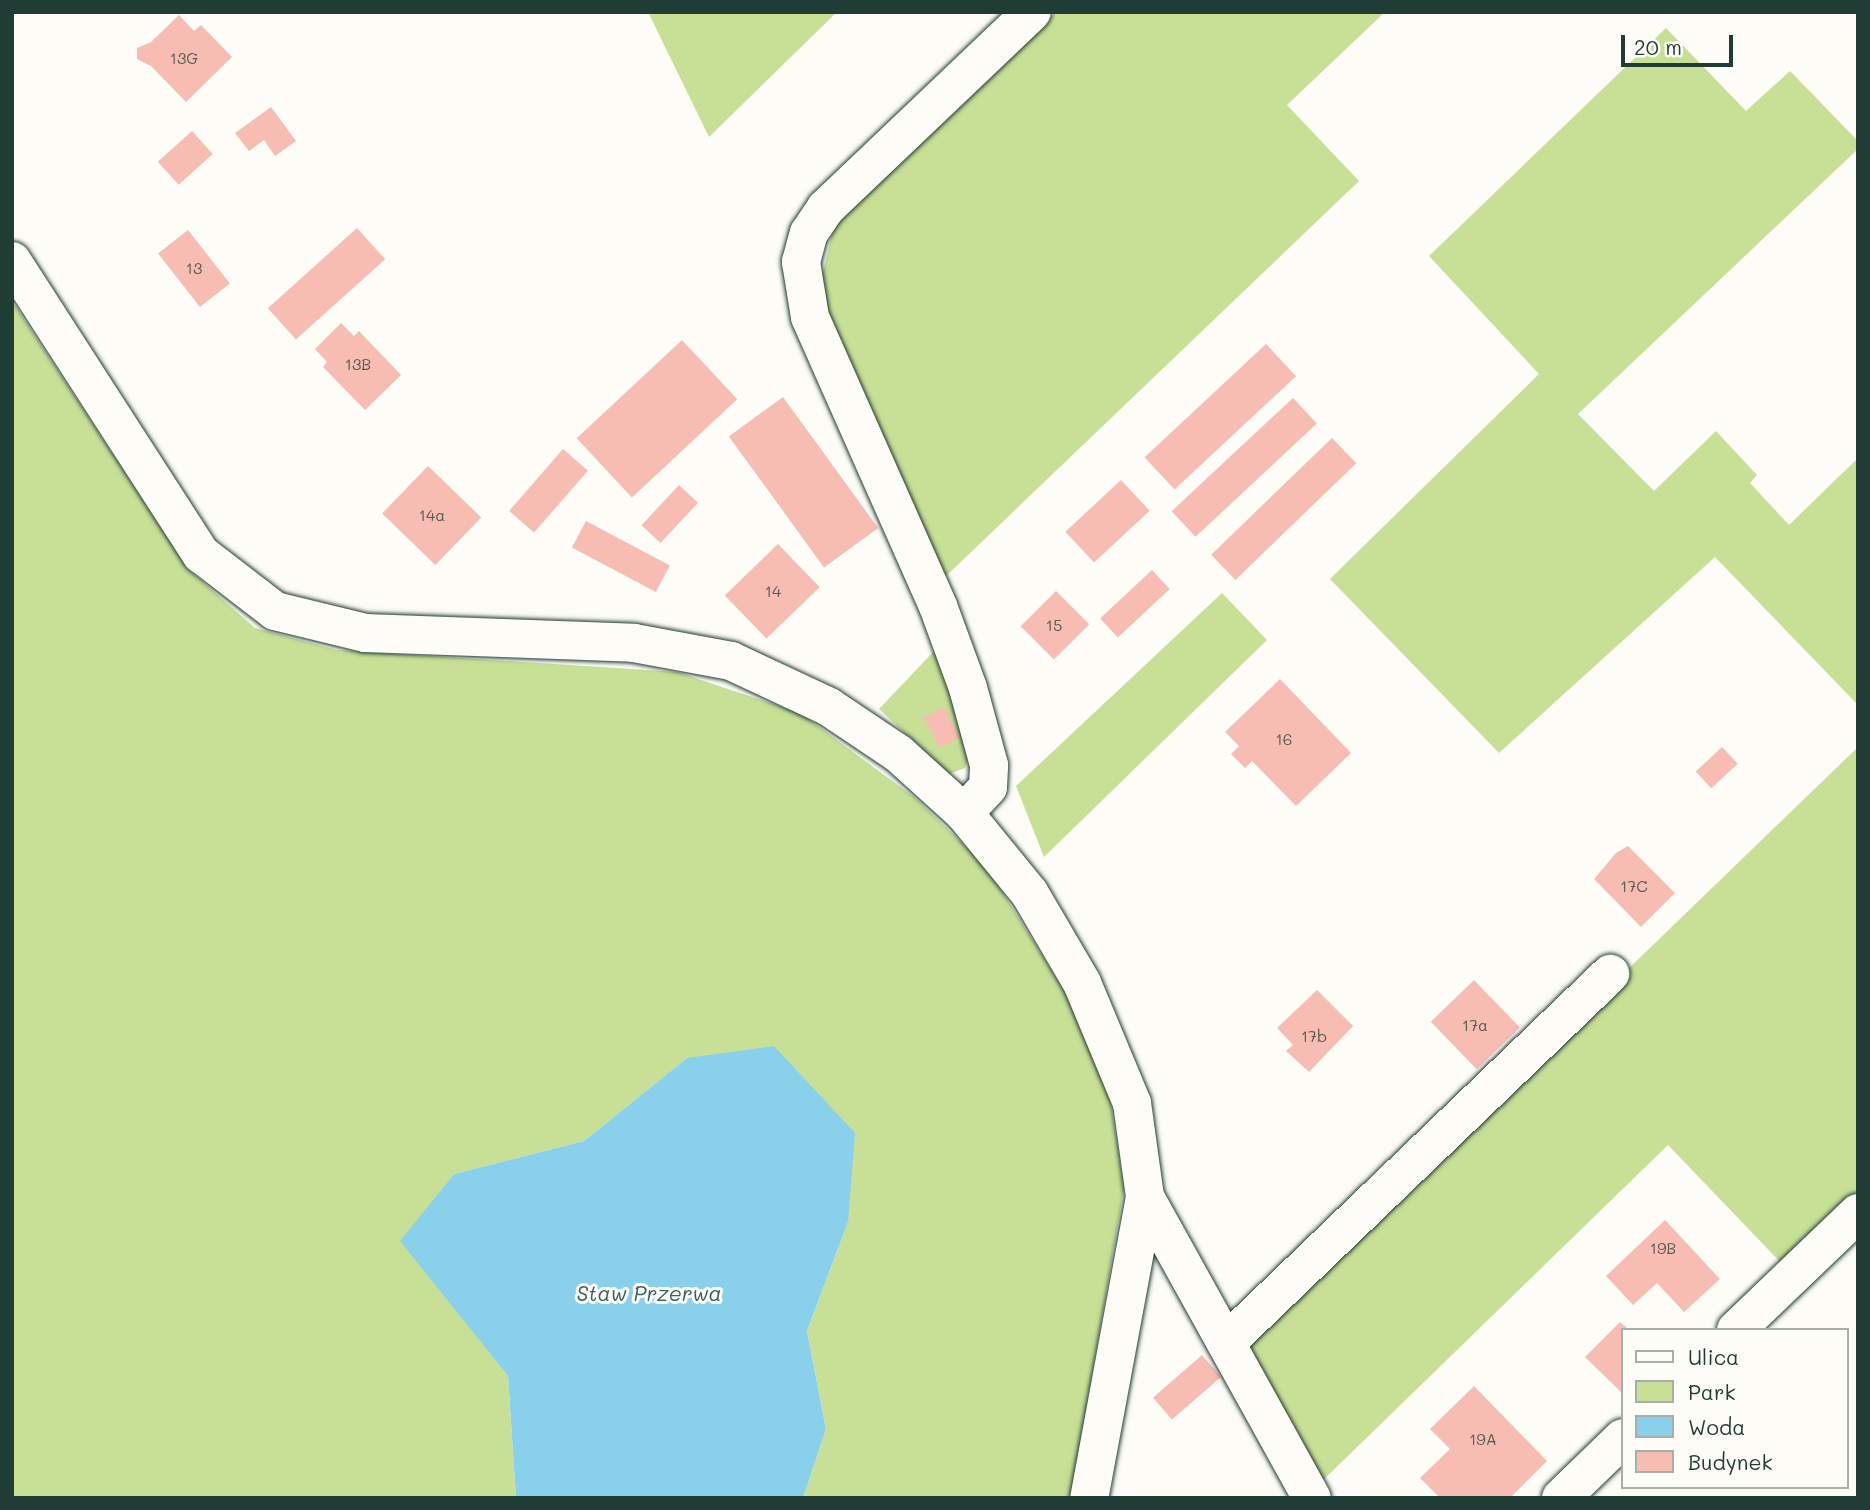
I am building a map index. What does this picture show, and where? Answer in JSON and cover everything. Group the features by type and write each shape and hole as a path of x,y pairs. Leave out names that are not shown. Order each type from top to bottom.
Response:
{"street":[{"path":"964,813 988,787 989,765 968,688 938,606 810,317 801,262 808,233 826,208 1032,12"},
{"path":"12,261 201,554 275,611 365,633 634,643 731,661 849,721 899,754 964,813 1030,894 1082,983 1132,1103 1145,1197 1089,1498"},
{"path":"1226,1343 1610,974"},
{"path":"1145,1197 1312,1498"},
{"path":"1738,1328 1858,1213"},
{"path":"1561,1498 1622,1439"}],"green space":[{"path":"648,12 837,12 709,137"},
{"path":"1056,12 1385,12 1287,105 1359,181 944,578 819,289 835,221"},
{"path":"1666,28 1746,111 1790,71 1858,141 1858,149 1578,414 1654,491 1716,431 1757,475 1750,483 1789,525 1858,458 1858,705 1715,557 1499,753 1330,579 1539,374 1429,256"},
{"path":"12,301 189,570 255,628 337,650 677,672 800,713 914,797 986,866 1072,1003 1109,1092 1124,1188 1071,1498 803,1498 826,1429 807,1331 848,1222 687,1058 584,1141 454,1174 401,1241 508,1376 516,1498 12,1498"},
{"path":"1222,593 1267,640 1044,857 1016,786"},
{"path":"937,648 971,753 965,768 949,774 879,709"},
{"path":"1858,747 1858,1194 1783,1265 1668,1145 1317,1486 1240,1344"}],"water":[{"name":"Staw Przerwa","path":"774,1046 855,1133 848,1222 807,1331 826,1429 803,1498 516,1498 508,1376 400,1241 454,1174 584,1141 687,1058"}],"building":[{"path":"179,15 194,31 201,25 232,57 186,102 151,66 137,59 137,48 151,42"},
{"path":"271,107 296,141 275,156 264,140 249,151 235,133"},
{"path":"192,131 213,154 179,185 158,162"},
{"path":"357,228 385,259 296,340 268,308"},
{"path":"188,230 230,284 200,307 158,253"},
{"path":"341,323 354,336 359,331 401,375 365,410 323,367 327,362 315,349"},
{"path":"682,340 737,399 632,497 577,438"},
{"path":"1266,344 1296,376 1175,489 1145,457"},
{"path":"783,397 878,528 824,567 729,436"},
{"path":"1293,398 1317,424 1195,537 1172,511"},
{"path":"1332,438 1356,463 1235,580 1211,555"},
{"path":"563,449 588,471 534,533 509,511"},
{"path":"428,466 481,517 435,565 382,513"},
{"path":"1121,480 1150,511 1094,563 1065,532"},
{"path":"679,485 698,503 661,543 641,525"},
{"path":"586,521 670,566 656,592 572,547"},
{"path":"778,544 820,587 766,639 725,595"},
{"path":"1152,570 1170,589 1118,637 1100,618"},
{"path":"1056,591 1089,624 1054,660 1021,626"},
{"path":"1280,679 1351,753 1296,806 1252,761 1245,768 1231,754 1239,746 1225,732"},
{"path":"944,707 960,737 940,748 924,718"},
{"path":"1722,747 1738,764 1711,788 1696,772"},
{"path":"1628,846 1675,893 1641,927 1594,879 1616,853"},
{"path":"1474,980 1520,1027 1477,1069 1431,1022"},
{"path":"1317,990 1353,1026 1309,1072 1286,1051 1293,1045 1277,1028"},
{"path":"1665,1220 1720,1279 1684,1312 1657,1283 1633,1305 1606,1276"},
{"path":"1620,1322 1627,1328 1622,1328 1622,1393 1585,1357"},
{"path":"1202,1355 1221,1377 1172,1420 1153,1398"},
{"path":"1474,1386 1547,1461 1510,1498 1440,1498 1420,1478 1450,1449 1430,1429"}]}
